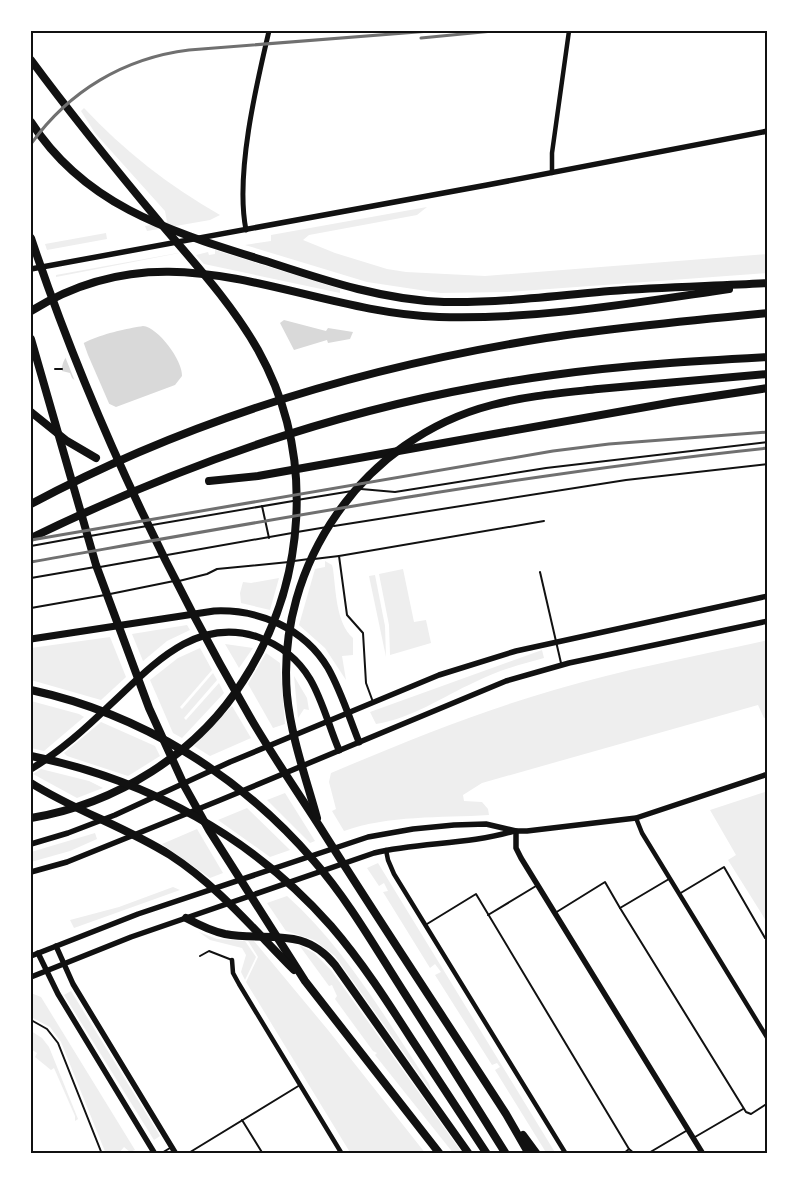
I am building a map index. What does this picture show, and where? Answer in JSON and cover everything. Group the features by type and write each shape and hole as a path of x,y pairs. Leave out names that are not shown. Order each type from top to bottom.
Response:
{"highway":[{"path":"31,60 216,290 250,336 272,379 283,409 292,448 296,477 297,518 293,552 284,593 270,633 257,659 220,712 195,738 161,765 132,784 99,799 31,818"},
{"path":"31,122 68,166 111,201 163,228 354,288 426,301 486,301 613,291 768,283"},
{"path":"31,238 62,323 100,417 158,545 246,708 318,825 506,1114 529,1154"},
{"path":"31,311 65,294 95,283 146,273 178,271 235,278 385,311 454,317 497,317 562,311 768,283"},
{"path":"31,504 99,471 176,438 262,408 387,371 465,353 568,335 768,313"},
{"path":"31,339 88,541 125,646 181,779 232,868 305,981 440,1154"},
{"path":"31,538 86,512 218,456 296,431 378,408 452,392 571,372 641,365 768,357"},
{"path":"318,825 294,739 287,695 287,651 297,595 316,546 350,496 391,456 439,425 480,408 534,397 768,374"},
{"path":"209,481 258,476 666,403 768,388"},
{"path":"31,412 67,441 96,458"},
{"path":"31,639 175,616 225,611 248,613 282,625 311,647 329,670 359,742"},
{"path":"31,769 64,746 167,653 192,639 230,632 250,635 270,642 298,663 310,680 338,750"},
{"path":"31,690 88,706 117,717 170,742 220,774 262,808 314,862 346,903 506,1154"},
{"path":"31,756 110,778 173,804 219,830 249,850 286,881 340,938 373,980 486,1154"},
{"path":"31,783 171,855 218,891 305,981"},
{"path":"186,918 213,931 240,935 279,936 308,943 322,952 335,965 470,1154"},
{"path":"506,1114 537,1154"}],"main road":[{"path":"31,269 552,173 768,130"},
{"path":"31,844 68,833 115,815 347,712 473,664 556,642 768,596"},
{"path":"31,872 83,856 491,686 562,665 768,620"},
{"path":"31,978 62,964 186,918 374,853 427,844 486,840 516,831 587,825 636,818 768,774"},
{"path":"155,1154 34,954 138,914 368,837 454,825 486,824 516,831"},
{"path":"516,831 516,848 703,1154"},
{"path":"56,946 62,964 176,1154"}],"street":[{"path":"246,230 242,203 246,161 253,110 269,31"},
{"path":"552,173 552,153 569,31"},
{"path":"636,818 642,833 768,1039"},
{"path":"386,850 391,868 566,1154"},
{"path":"232,960 233,973 239,984 342,1154"}],"lane":[{"path":"54,369 62,369"},
{"path":"31,546 367,488 395,492 546,468 768,442"},
{"path":"31,578 355,522 616,482 768,464"},
{"path":"262,506 269,538"},
{"path":"31,608 197,577 217,569 339,556 544,521"},
{"path":"339,556 347,615 363,633 366,683 373,702"},
{"path":"540,572 562,665"},
{"path":"679,894 724,867 765,938"},
{"path":"620,908 670,878"},
{"path":"555,913 605,882 744,1109 751,1114 768,1103"},
{"path":"488,915 538,885"},
{"path":"427,925 476,894 629,1150 635,1154"},
{"path":"200,956 209,951 232,960"},
{"path":"31,1020 47,1029 56,1038 102,1154"},
{"path":"187,1154 300,1085"},
{"path":"693,1138 744,1109"},
{"path":"242,1120 263,1154"},
{"path":"647,1154 688,1130"},
{"path":"160,1154 172,1147"},
{"path":"623,1154 629,1150"}],"shaded area":[{"path":"84,108 115,139 148,167 220,215 210,220 147,231 145,226 167,222 165,211 95,133 81,111"},
{"path":"427,207 417,215 309,235 303,240 335,253 387,269 406,272 485,276 768,254 768,273 507,292 440,293 367,282 245,245 271,241 271,235"},
{"path":"106,233 107,239 47,250 45,244"},
{"path":"200,249 56,277 56,275"},
{"path":"215,250 340,289 340,293 204,264 196,255 208,252 209,255 215,254"},
{"path":"284,320 326,331 328,328 353,332 350,339 328,343 327,340 294,350 280,323"},
{"path":"143,326 156,332 174,354 182,376 175,385 116,407 101,400 72,378 70,373 62,371 64,361 71,352 81,345 120,330"},
{"path":"325,561 332,565 340,615 347,632 353,638 353,655 342,656 346,680 325,648 299,625 315,569 325,567"},
{"path":"403,569 414,622 426,620 431,643 390,655 389,625 379,574"},
{"path":"375,575 385,626 386,657 369,576"},
{"path":"279,578 270,610 241,603 240,593 243,582 251,583"},
{"path":"187,625 190,630 167,641 143,661 132,634"},
{"path":"110,637 126,677 101,700 31,680 31,648"},
{"path":"768,640 768,717 764,718 758,705 482,783 463,795 464,801 482,802 488,809 489,815 397,820 379,822 344,831 332,811 336,809 329,782 331,773 414,739 497,708 580,682"},
{"path":"225,644 253,648 239,668"},
{"path":"200,648 212,670 180,707 182,709 213,673 217,680 184,718 186,720 219,683 224,693 182,738 173,733 150,680 178,658"},
{"path":"542,650 544,658 492,674 402,717 376,724 370,712"},
{"path":"266,653 280,663 285,724 273,728 248,684"},
{"path":"294,676 307,698 309,710 304,709 298,718"},
{"path":"31,701 84,717 44,751 31,748"},
{"path":"232,706 251,738 210,756 194,746"},
{"path":"101,722 155,746 160,756 128,776 67,756 64,753"},
{"path":"41,769 89,781 103,788 77,798 33,774"},
{"path":"768,791 768,924 728,860 736,855 710,810"},
{"path":"285,793 315,841 310,843 267,800"},
{"path":"247,808 290,850 270,857 218,820"},
{"path":"197,829 223,873 210,878 162,844"},
{"path":"95,833 97,839 70,851 31,862 31,852"},
{"path":"378,863 556,1154 547,1154 495,1070 500,1067 497,1063 492,1065 435,975 441,972 435,964 430,968 383,892 388,891 384,883 379,886 367,868"},
{"path":"173,887 180,890 74,928 70,920 119,907"},
{"path":"287,896 347,962 429,1084 431,1091 335,956 314,940 286,931 267,903"},
{"path":"199,932 217,939 245,941 256,957 245,980 241,972 246,955 242,948 210,940"},
{"path":"248,941 254,941 328,1030 426,1154 351,1154 246,982 258,957"},
{"path":"299,945 314,953 331,970 463,1154 454,1154 375,1055 377,1053 373,1051 335,999 337,996 332,985 329,986"},
{"path":"71,991 160,1136 154,1140 64,995"},
{"path":"31,993 41,997 135,1150 130,1152 124,1147 118,1154 106,1154 61,1042 50,1027 31,1017"},
{"path":"31,1031 42,1038 49,1047 78,1119 75,1121 75,1116 54,1068 51,1070 35,1057 37,1053 31,1049"}],"pier":[{"path":"83,341 111,408 76,384 64,354 68,349"}],"railway":[{"path":"31,144 63,108 100,80 120,69 165,54 189,50 430,31"},
{"path":"421,38 493,31"},
{"path":"31,540 553,451 609,444 768,432"},
{"path":"31,562 490,484 768,448"}]}
